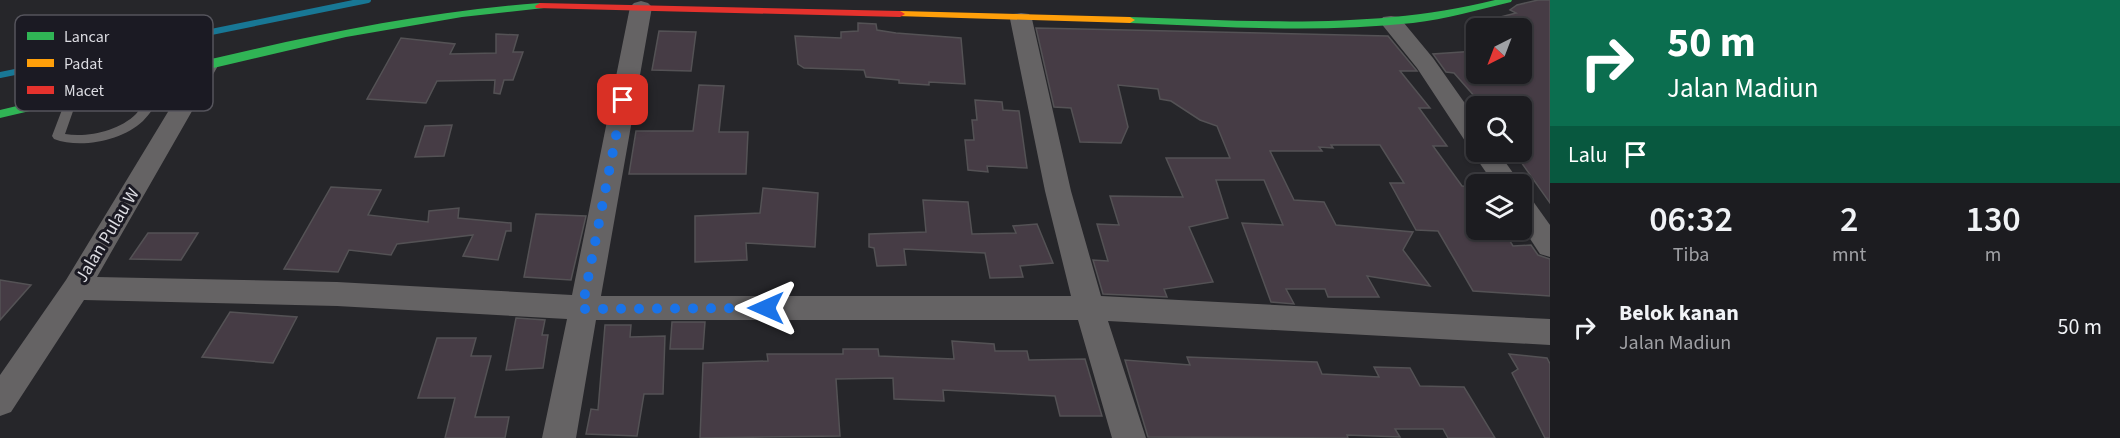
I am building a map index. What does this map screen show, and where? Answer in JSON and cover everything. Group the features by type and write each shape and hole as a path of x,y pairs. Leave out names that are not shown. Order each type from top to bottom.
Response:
{"highway":[{"path":"213,56 336,21 468,0"},
{"path":"771,0 1238,18 1304,18 1413,8 1453,0"},
{"path":"213,56 478,10 544,6 1026,9 1299,25 1391,22 1440,17 1507,0"},
{"path":"0,101 15,99"},
{"path":"0,114 15,109"}],"street":[{"path":"559,438 641,7"},
{"path":"1026,9 1058,192 1089,308 1129,438"},
{"path":"1391,22 1425,63 1466,123"},
{"name":"Jalan Pulau W","path":"0,402 76,288 178,111"},
{"path":"1532,220 1550,246"},
{"path":"76,288 337,294 582,309 1089,308 1550,332"}],"lane":[{"path":"67,111 58,136 71,140 102,136 137,120 143,111"}],"building":[{"path":"1550,0 1550,203 1532,178 1532,174 1529,174 1521,162 1532,162 1532,96 1474,96 1454,73 1446,72 1433,54 1466,52 1466,84 1532,84 1532,18 1497,18 1516,13 1510,10 1517,5"},
{"path":"858,23 876,24 877,30 896,33 961,38 965,84 899,83 899,80 866,77 864,70 804,68 798,64 795,36 841,38 841,32 858,31"},
{"path":"1036,28 1388,36 1417,71 1400,71 1430,108 1419,108 1447,146 1433,146 1462,186 1466,186 1466,240 1509,240 1513,246 1531,245 1538,255 1550,259 1550,296 1473,291 1438,231 1416,230 1390,183 1404,183 1380,145 1331,145 1333,148 1319,147 1322,151 1270,151 1294,200 1324,202 1336,225 1413,232 1403,250 1430,286 1367,276 1379,297 1328,297 1325,289 1286,289 1294,304 1271,302 1242,223 1283,225 1264,180 1216,180 1228,218 1189,227 1213,282 1164,289 1167,297 1103,294 1093,260 1108,261 1097,224 1119,225 1110,196 1183,197 1166,158 1230,158 1217,126 1200,120 1171,101 1160,99 1158,89 1118,85 1128,127 1121,143 1080,142 1071,108 1054,107"},
{"path":"659,31 696,32 691,71 652,70"},
{"path":"496,34 518,35 513,52 523,52 513,80 504,80 500,94 494,93 495,80 437,81 426,103 367,99 401,38 455,44 450,54 496,53"},
{"path":"699,85 724,86 719,132 748,132 746,174 629,174 636,131 693,131"},
{"path":"975,100 1002,102 1003,110 1019,111 1027,168 987,166 988,172 968,170 965,140 974,140 972,120 977,120"},
{"path":"452,125 444,156 415,157 425,126"},
{"path":"331,187 381,190 368,215 428,222 429,211 459,208 458,218 511,223 511,231 506,231 498,260 463,256 473,235 397,244 391,255 349,250 338,272 284,269"},
{"path":"763,188 818,193 815,247 746,243 747,260 695,262 695,216 760,213"},
{"path":"923,200 968,202 972,234 1016,233 1013,226 1037,224 1053,263 1020,266 1023,277 990,278 985,253 904,249 906,265 877,266 874,248 869,247 869,234 926,232"},
{"path":"536,214 586,216 571,280 524,277"},
{"path":"148,233 198,233 181,260 130,259"},
{"path":"0,280 31,285 0,320"},
{"path":"230,312 297,317 273,363 202,357"},
{"path":"516,318 545,320 542,335 548,335 543,368 506,370"},
{"path":"672,322 705,322 703,349 670,349"},
{"path":"605,325 631,325 630,337 665,336 663,394 644,394 637,436 586,434 591,409 598,410"},
{"path":"437,338 476,338 471,356 491,356 475,417 509,417 505,438 445,438 455,398 418,398"},
{"path":"952,341 994,344 995,351 1027,351 1029,360 1085,359 1102,416 1060,416 1055,396 943,390 944,401 894,399 893,378 836,379 840,436 700,438 703,363 768,361 767,354 843,354 843,349 878,349 879,356 954,359"},
{"path":"1509,354 1547,358 1550,364 1550,438 1545,438 1512,373 1518,369"},
{"path":"1187,357 1317,362 1322,374 1379,377 1374,367 1410,368 1420,386 1464,387 1495,438 1448,438 1443,429 1395,429 1400,437 1347,435 1348,438 1148,437 1125,360 1190,365"}],"waterway":[{"path":"213,32 368,0"},
{"path":"0,75 15,72"}],"traffic: fast":[{"path":"1130,20 1272,25 1368,24 1461,12 1507,0"},
{"path":"213,63 346,33 423,19 540,6"},
{"path":"0,114 15,110"}],"traffic: slow":[{"path":"900,14 1130,20"}],"traffic: jam":[{"path":"540,6 900,14"}],"route":[{"path":"623,100 582,309 766,308"}]}
